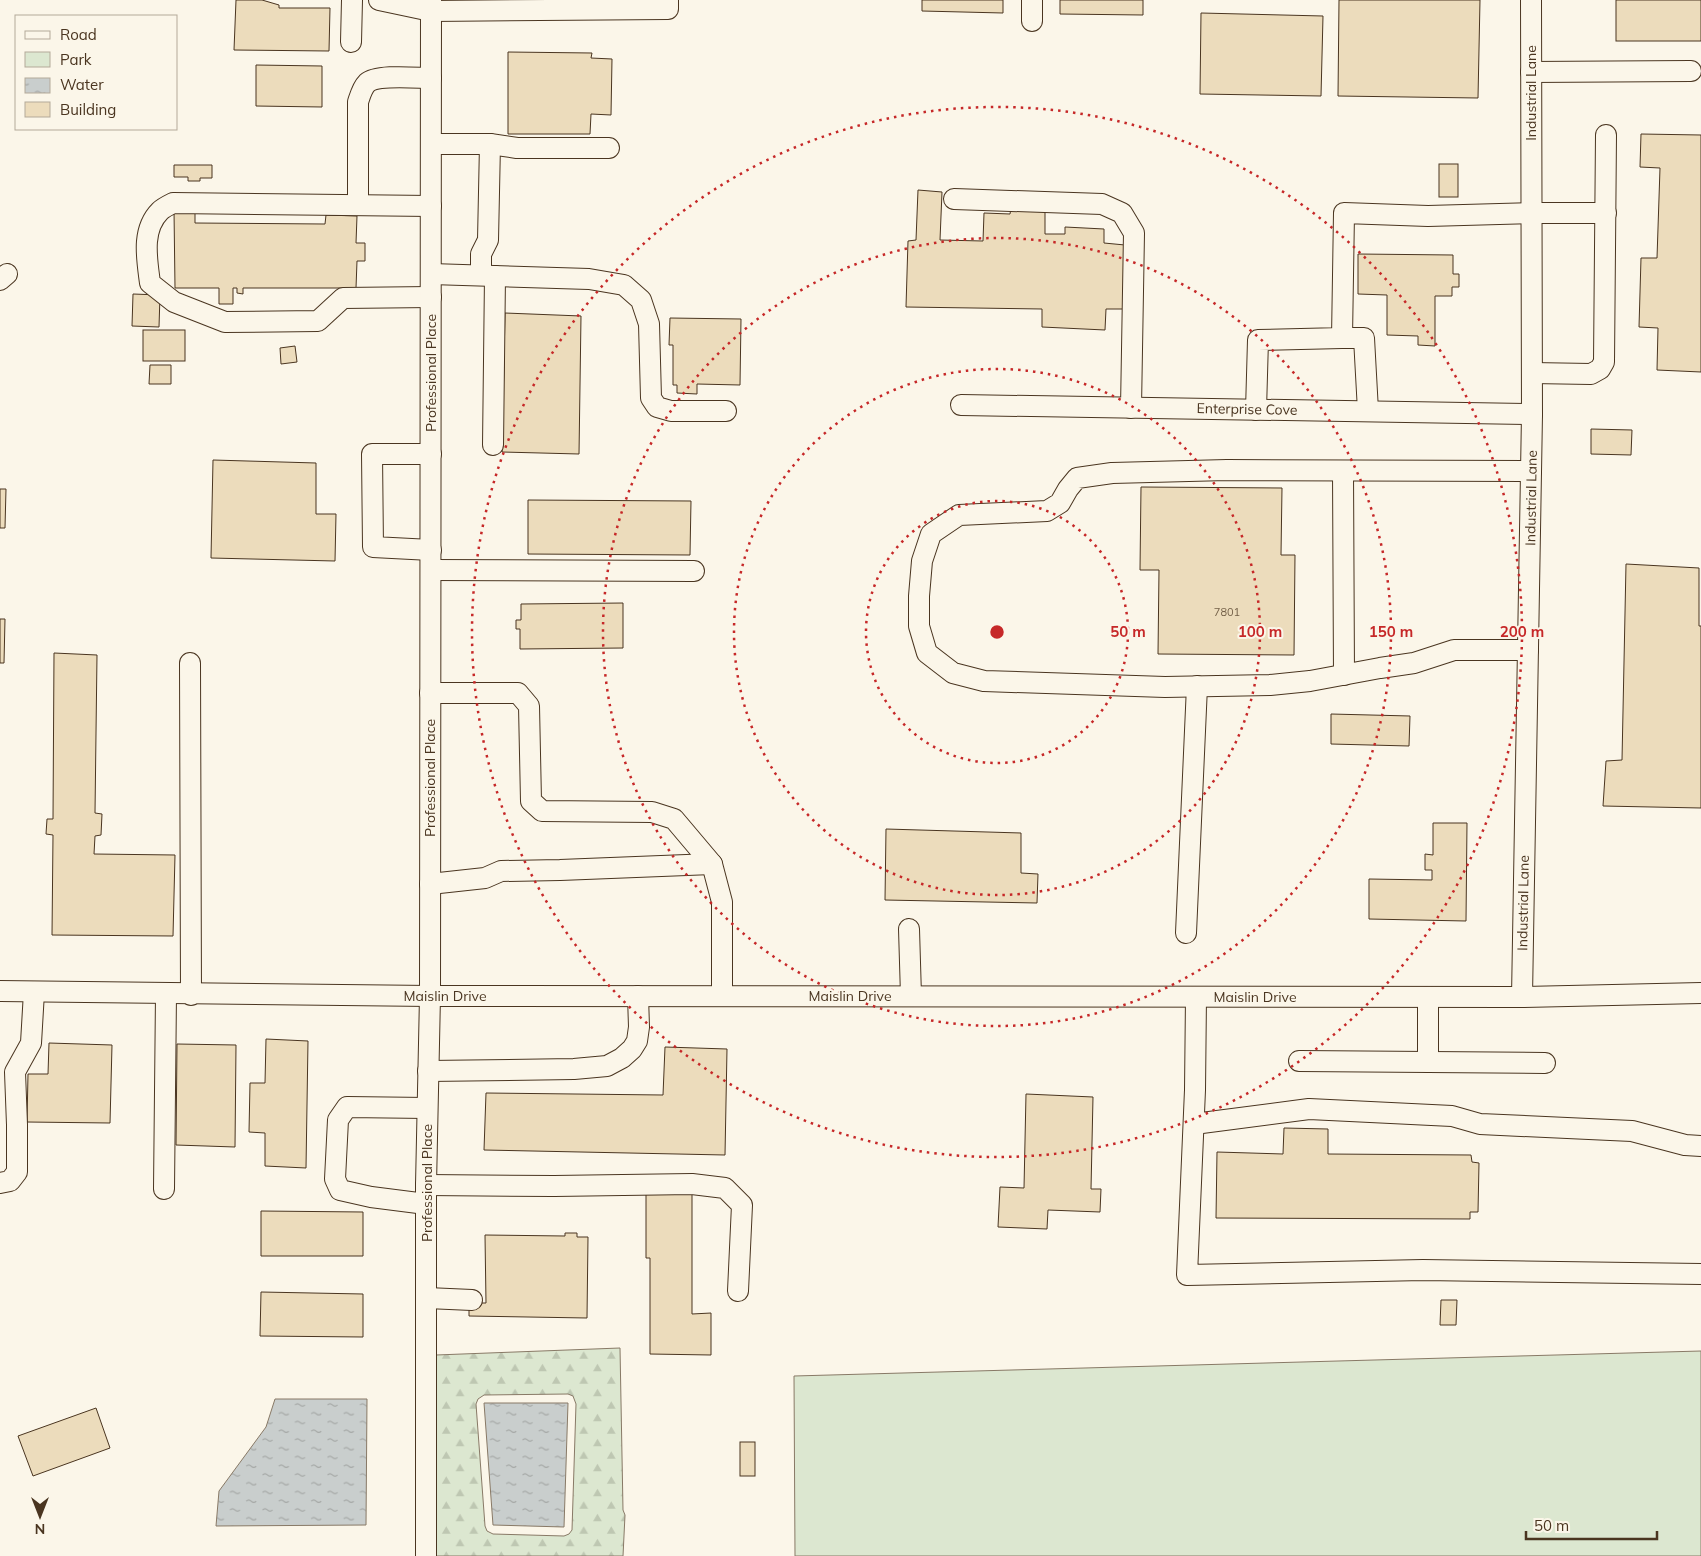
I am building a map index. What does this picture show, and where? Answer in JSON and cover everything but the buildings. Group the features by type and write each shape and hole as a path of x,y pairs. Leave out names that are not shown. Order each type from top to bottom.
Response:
{"street":[{"path":"351,42 352,0"},
{"path":"379,0 428,4 668,9 668,0"},
{"path":"1032,0 1032,21"},
{"name":"Industrial Lane","path":"1522,997 1532,414 1531,0"},
{"name":"Professional Place","path":"426,1556 426,1194 430,996 431,570 431,78 428,4"},
{"path":"1531,72 1691,71"},
{"path":"358,205 358,102 361,92 367,83 377,78 431,78"},
{"path":"1532,373 1591,374 1600,369 1604,362 1606,135"},
{"path":"431,144 490,144 517,148 609,148"},
{"path":"490,144 488,240 481,254 488,276 493,445"},
{"path":"954,199 1102,204 1122,213 1134,233 1132,408"},
{"path":"431,206 173,203 160,210 150,225 146,238 150,283 174,302 225,322 318,321 343,298 431,298"},
{"path":"1342,338 1344,213 1428,216 1606,213"},
{"path":"431,274 590,279 624,285 641,300 649,324 651,398 657,408 671,411 726,411"},
{"path":"1256,410 1258,340 1364,338 1368,411"},
{"name":"Enterprise Cove","path":"961,405 1532,414"},
{"path":"431,454 372,454 373,547 431,550"},
{"path":"1528,650 1454,650 1414,663 1310,681 1270,685 1197,686 984,681 953,672 927,653 919,626 919,596 922,561 931,534 959,515 1047,511 1060,503 1077,478 1112,473 1227,470 1531,471"},
{"path":"1343,471 1344,675"},
{"path":"431,570 694,571"},
{"path":"190,663 190,995"},
{"path":"1186,933 1197,686"},
{"path":"430,693 518,694 529,706 531,801 542,811 652,812 674,819 712,864 722,902 722,996"},
{"path":"430,884 485,878 501,871 712,864"},
{"path":"909,930 911,996"},
{"name":"Maislin Drive","path":"0,991 190,995 1196,997 1522,997 1701,993"},
{"path":"0,1183 10,1181 16,1172 15,1072 31,1043 34,992"},
{"path":"164,1189 166,994"},
{"path":"428,1071 574,1069 607,1066 622,1058 632,1049 637,1041 638,996"},
{"path":"1196,997 1194,1124 1187,1276 1423,1270 1701,1274"},
{"path":"1428,997 1428,1062"},
{"path":"1298,1061 1545,1063"},
{"path":"427,1108 347,1107 338,1120 335,1178 340,1190 371,1198 554,1186 692,1184 725,1188 742,1205 738,1291"},
{"path":"1194,1124 1309,1109 1452,1116 1480,1124 1632,1130 1684,1145 1701,1146"},
{"path":"427,1298 472,1300"}],"green space":[{"path":"620,1348 623,1510 625,1515 623,1556 435,1556 436,1355","holes":["568,1394 573,1396 576,1404 572,1530 564,1536 493,1534 487,1531 485,1526 476,1404 478,1399 484,1395"]},
{"path":"1701,1351 1701,1556 795,1556 794,1376"}],"water":[{"path":"275,1399 367,1399 366,1525 216,1526 219,1491 266,1427"},
{"path":"484,1403 568,1403 564,1527 493,1525"}]}
